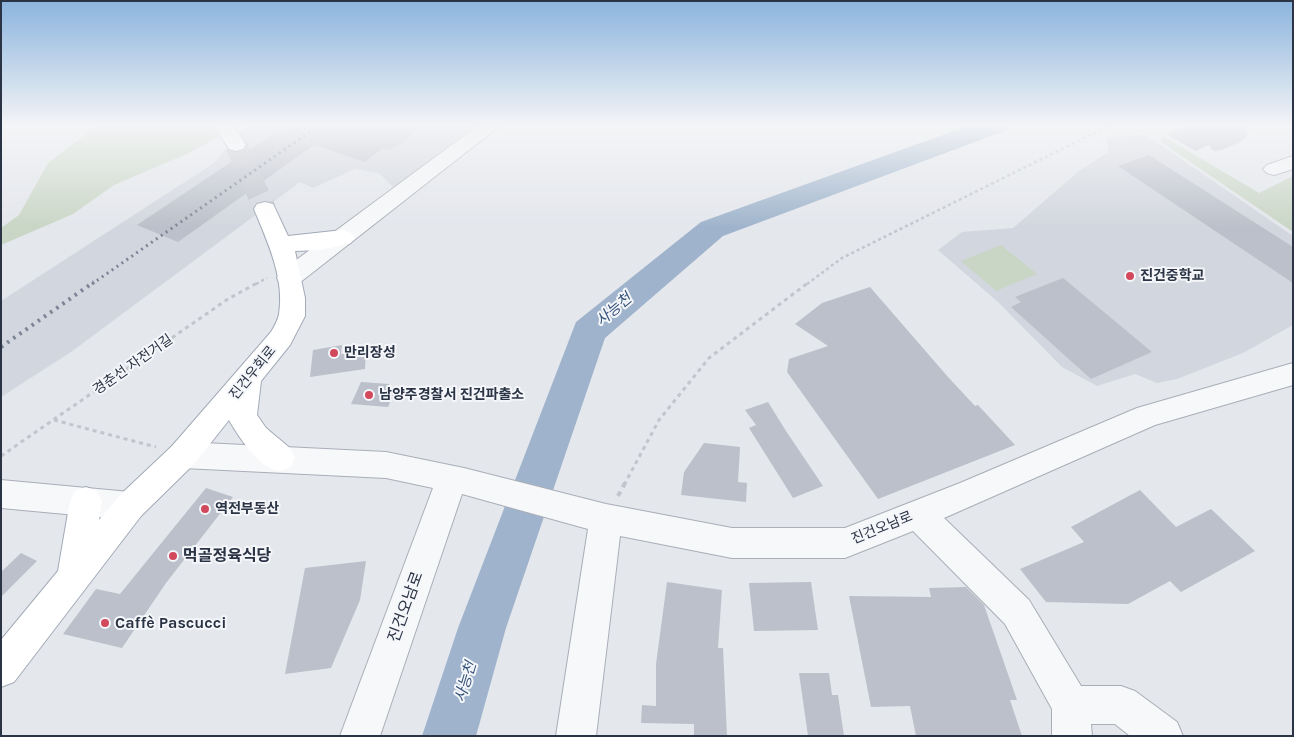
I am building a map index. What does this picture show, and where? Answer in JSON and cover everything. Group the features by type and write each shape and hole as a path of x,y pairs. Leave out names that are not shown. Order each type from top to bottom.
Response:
{"main road":[{"name":"진건우회로","path":"1,669 130,506 183,455 281,338 292,316 278,279 281,244 265,209"},
{"path":"281,244 320,242 343,238"},
{"path":"246,381 242,416 254,437 280,458"},
{"path":"72,581 86,501"}],"street":[{"path":"278,279 343,238 445,158"},
{"name":"진건오남로","path":"183,455 280,458 386,465 458,480 597,517 732,543 845,543 918,514 1147,416 1293,374"},
{"name":"진건오남로","path":"360,736 458,480"},
{"path":"1,494 130,506"},
{"path":"918,514 1017,612 1071,720 1121,705 1163,736"},
{"path":"576,736 597,517"}],"path":[{"path":"597,517 659,420 709,358 842,258 1043,158"},
{"name":"경춘선 자전거길","path":"1,456 228,299 278,279"},
{"path":"53,420 183,455"}],"shaded area":[{"path":"218,158 432,158 394,188 379,173 355,169 313,188 300,182 71,352 1,397 1,301 214,163"},
{"name":"진건중학교","path":"1098,158 1180,158 1293,236 1293,325 1243,353 1177,379 1157,383 1135,374 1097,386 1062,367 999,303 938,250 962,232 1013,228 1079,171"}],"green space":[{"path":"54,158 176,158 114,185 73,214 1,245 1,228 19,215 48,163"},
{"path":"1185,158 1201,158 1259,193 1293,176 1293,232"},
{"path":"1001,245 1037,274 996,291 961,261"}],"building":[{"path":"237,158 295,158 178,242 137,225"},
{"path":"354,158 370,158 365,162"},
{"path":"1139,158 1154,158 1293,247 1293,283 1118,166"},
{"path":"1063,278 1152,352 1091,379 1011,307 1021,302 1015,297"},
{"path":"870,287 948,377 975,406 978,405 1015,445 878,499 787,372 789,359 828,346 795,324 822,303"},
{"path":"342,345 341,354 366,350 365,369 310,377 313,350"},
{"path":"361,382 389,384 388,387 396,388 388,407 351,404"},
{"path":"768,402 823,486 793,498 749,428 756,425 745,410"},
{"path":"704,443 740,447 738,482 747,483 746,502 681,495 684,472"},
{"path":"206,488 233,497 166,583 122,648 63,634 96,589 120,594"},
{"path":"1140,490 1176,527 1211,509 1255,551 1181,592 1170,581 1128,604 1046,602 1020,569 1084,542 1071,527"},
{"path":"21,553 37,561 1,597 1,572"},
{"path":"366,561 360,600 331,668 285,674 305,568"},
{"path":"667,582 722,590 718,648 723,648 727,736 694,736 694,724 641,723 642,705 656,706 656,664"},
{"path":"811,582 818,630 754,631 749,583"},
{"path":"966,587 984,605 1017,700 1010,700 1022,736 916,736 910,706 871,707 849,596 931,597 929,588"},
{"path":"799,673 829,673 832,695 838,695 844,736 808,736"}],"waterway":[{"name":"사능천","path":"449,736 482,628 589,331 712,229 904,158"}],"tunnel":[{"path":"242,158 265,209"}],"railway":[{"path":"92,284 272,158"},
{"path":"1,347 94,282"}],"place":[{"name":"진건중학교","path":"1130,276"},
{"name":"만리장성","path":"334,353"},
{"name":"남양주경찰서 진건파출소","path":"369,395"},
{"name":"역전부동산","path":"205,509"},
{"name":"먹골정육식당","path":"173,556"},
{"name":"Caffè Pascucci","path":"105,623"}]}
